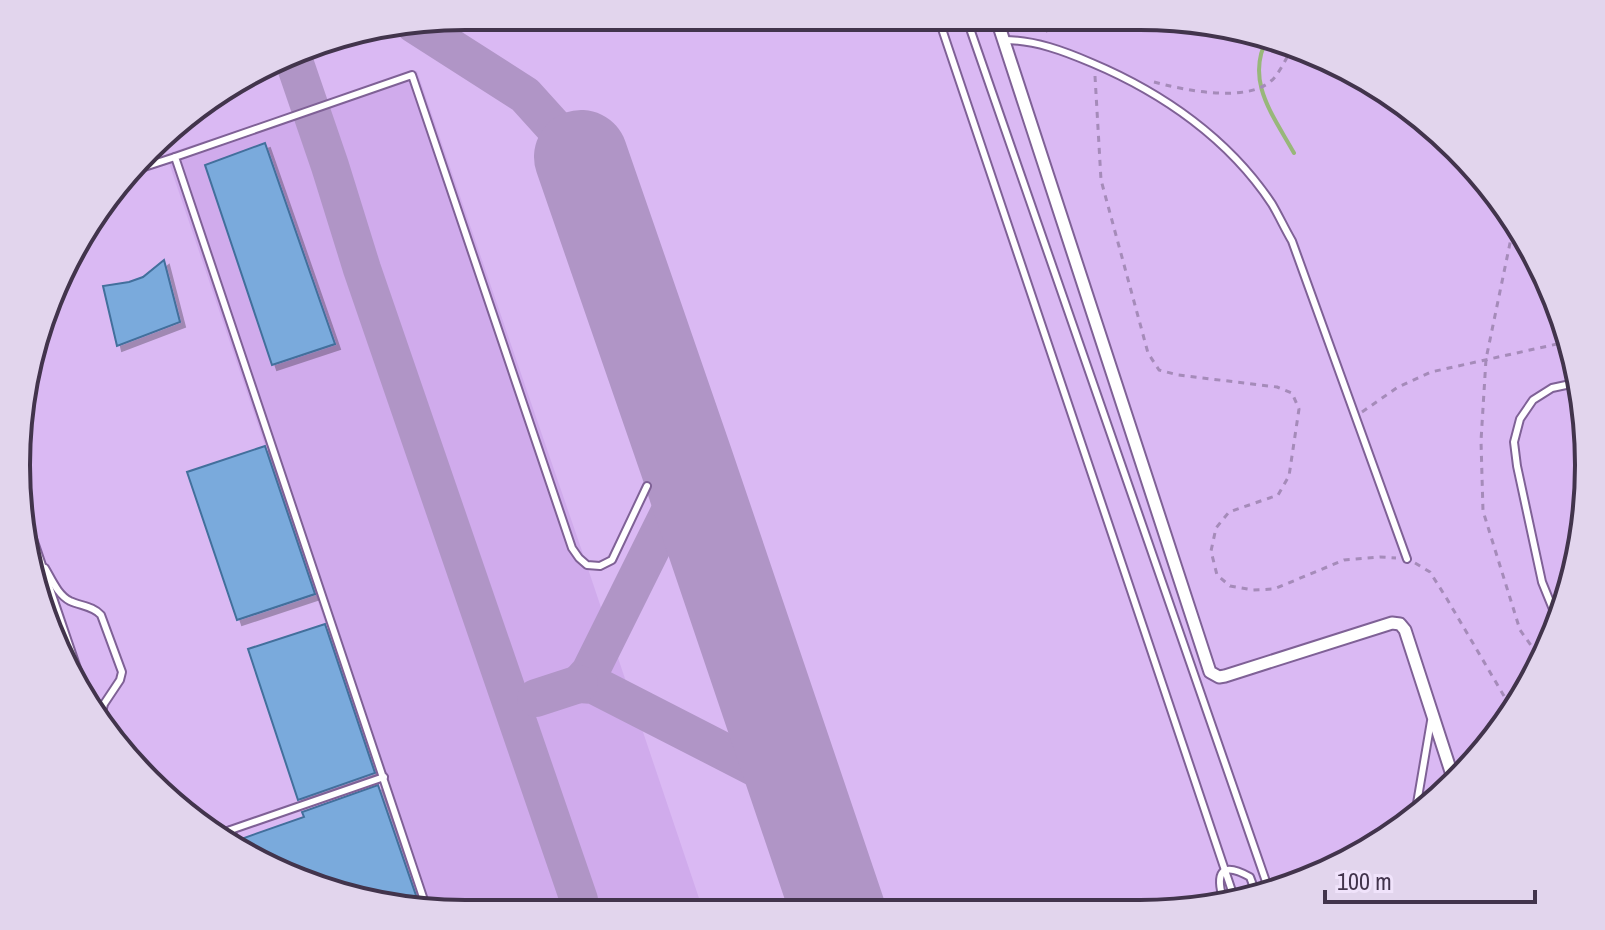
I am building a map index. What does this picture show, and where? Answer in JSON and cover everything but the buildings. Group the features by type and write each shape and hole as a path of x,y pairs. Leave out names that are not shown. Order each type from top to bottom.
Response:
{"street":[{"path":"1001,30 1210,672 1219,677 1225,676 1396,622 1405,630 1450,770"}],"lane":[{"path":"942,30 1232,890"},
{"path":"971,30 1266,881"},
{"path":"1004,40 1022,40 1068,53 1147,90 1184,113 1217,140 1247,171 1272,204 1292,241 1407,559"},
{"path":"150,165 412,75 572,548 587,565 600,566 612,560 647,486"},
{"path":"175,157 423,898"},
{"path":"1552,606 1542,582 1514,442 1520,419 1533,400 1552,388 1568,385"},
{"path":"41,562 62,595 95,609 103,619 122,676 103,707"},
{"path":"1418,800 1432,714"},
{"path":"231,830 384,777"},
{"path":"1221,893 1218,885 1225,871 1236,869 1250,877 1253,885"}],"path":[{"path":"1046,30 1068,53"},
{"path":"1153,82 1183,90 1220,94 1251,91 1273,80 1287,56"},
{"path":"1094,64 1101,180 1148,353 1159,370 1277,387 1292,393 1299,409 1289,476 1278,495 1229,512 1216,528 1211,551 1217,575 1230,586 1253,590 1274,589 1344,560 1380,557 1407,559 1430,572 1506,700"},
{"path":"1511,238 1486,359 1481,441 1483,511 1520,630 1534,649"},
{"path":"1356,416 1398,387 1431,372 1558,344"}],"shaded area":[{"path":"417,71 700,900 465,900 418,897 166,154"}],"waterway":[{"path":"1263,48 1259,68 1264,97 1294,153"}],"taxiway":[{"path":"427,32 525,95 581,157"},
{"path":"295,65 362,269 579,900"},
{"path":"686,461 680,489 669,513 590,672 579,684 594,685 756,768 780,781 801,801"},
{"path":"536,698 579,684"}],"runway":[{"path":"581,157 835,900"}]}
